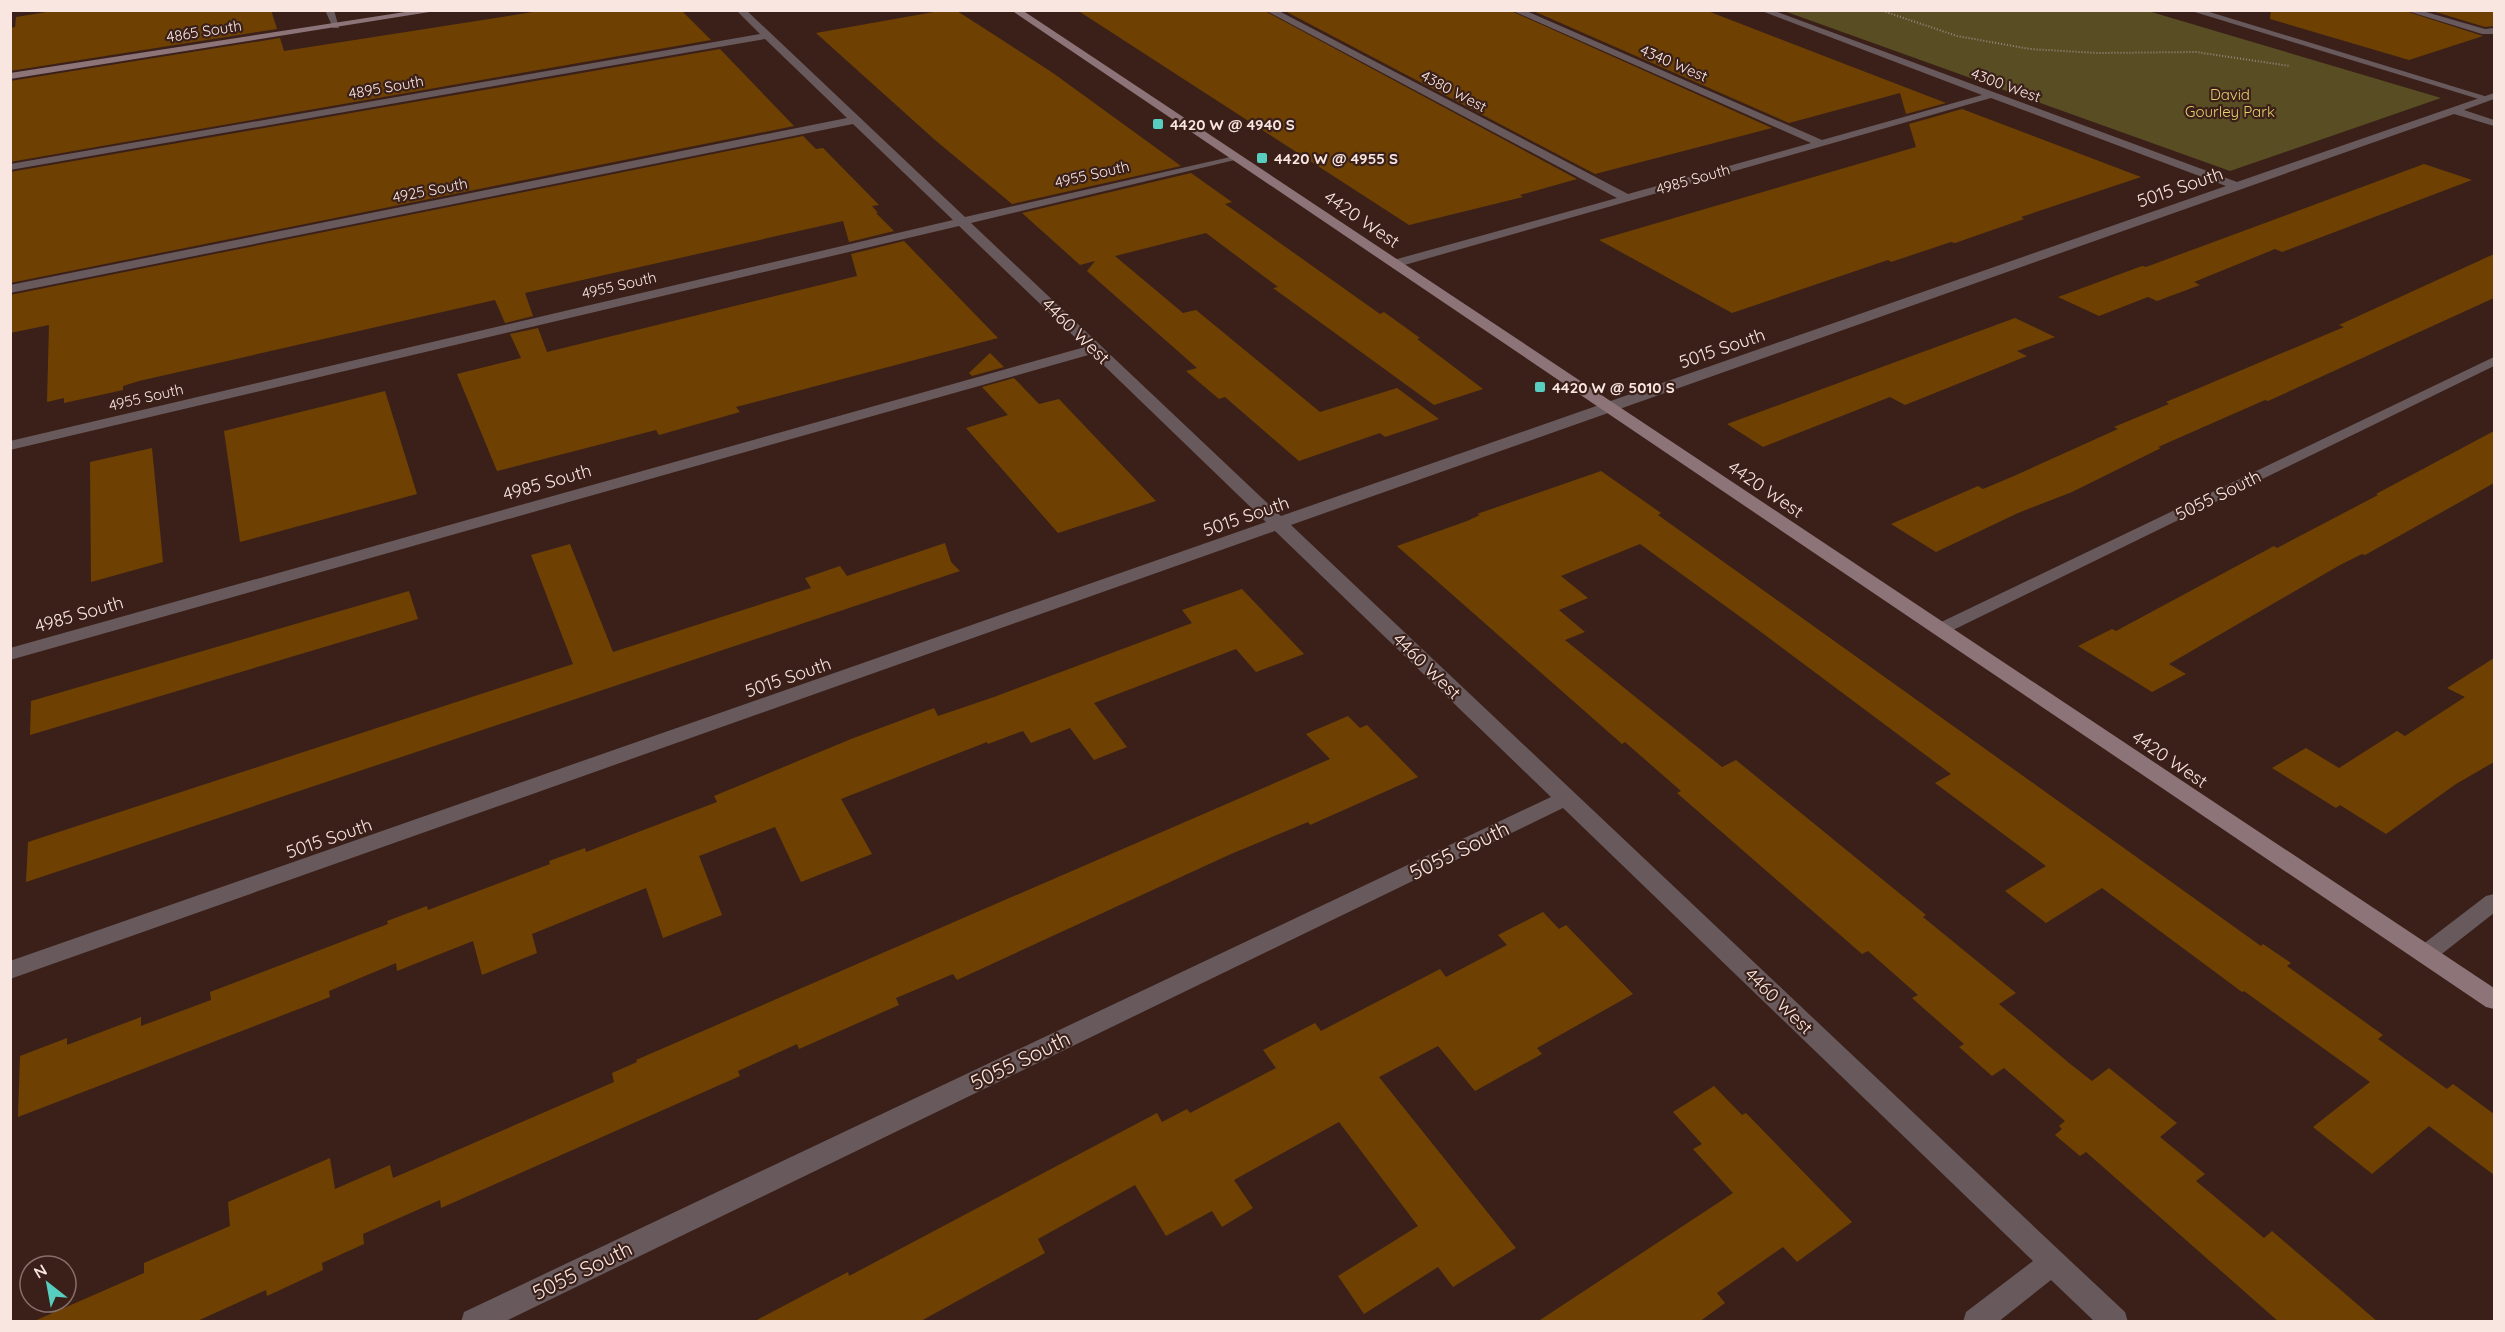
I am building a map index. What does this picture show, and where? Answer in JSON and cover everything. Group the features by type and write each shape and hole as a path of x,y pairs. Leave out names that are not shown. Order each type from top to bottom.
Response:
{"street":[{"path":"329,10 336,26"},
{"name":"4865 South","path":"10,76 438,10"},
{"name":"4460 West","path":"740,10 2115,1322"},
{"name":"4420 West","path":"1015,10 2494,1000"},
{"name":"4380 West","path":"1269,10 1626,198"},
{"name":"4340 West","path":"1515,10 1821,143"},
{"name":"4300 West","path":"1763,10 2239,187"},
{"path":"2192,10 2490,97"},
{"path":"2408,10 2485,32 2494,31"},
{"name":"4895 South","path":"10,167 767,36"},
{"name":"4985 South","path":"1394,264 1992,95"},
{"name":"5015 South","path":"10,970 1280,525 2490,97"},
{"path":"2453,110 2494,123"},
{"name":"4925 South","path":"10,289 855,120"},
{"name":"4955 South","path":"10,446 1235,157"},
{"name":"4985 South","path":"10,654 1095,349"},
{"name":"5055 South","path":"1941,629 2494,361"},
{"name":"5055 South","path":"474,1322 1566,798"},
{"path":"2426,954 2494,903"},
{"path":"1976,1322 2053,1263"}],"path":[{"path":"1880,10 1942,32 2012,47 2060,52 2196,52 2290,66"}],"green space":[{"name":"David Gourley Park","path":"1784,11 2148,11 2441,98 2230,171"}],"building":[{"path":"59,10 271,10 277,29 10,71 10,28 15,27 16,17"},
{"path":"546,10 681,10 711,40 10,162 10,81 280,38 284,51"},
{"path":"955,10 1053,73 1181,166 1012,204 935,140 816,33"},
{"path":"1077,10 1263,10 1577,179 1520,195 1523,197 1409,225"},
{"path":"1283,10 1509,10 1772,128 1595,174"},
{"path":"1531,10 1705,10 1946,103 1906,114 1900,93 1789,123"},
{"path":"2271,10 2402,10 2483,36 2409,60 2270,19"},
{"path":"2429,10 2494,10 2494,26 2485,27"},
{"path":"720,49 794,126 10,283 10,172"},
{"path":"1962,109 2141,177 2021,217 2024,219 1955,243 1951,242 1891,262 1888,260 1732,313 1599,240 1916,147 1909,124"},
{"path":"803,136 816,149 823,148 879,205 872,206 894,231 849,242 843,221 525,293 533,316 505,323 495,300 139,381 123,386 123,390 64,403 64,398 47,402 49,325 10,333 10,295"},
{"path":"2424,164 2472,180 2282,252 2275,249 2194,282 2200,285 2157,301 2148,297 2099,316 2058,297 2142,266 2146,267"},
{"path":"1191,173 1232,202 1225,204 1380,314 1384,312 1483,389 1434,405 1273,288 1278,287 1206,233 1115,256 1183,313 1196,310 1320,412 1397,388 1439,419 1385,437 1380,433 1299,461 1225,397 1219,399 1186,371 1197,368 1087,271 1095,261 1080,265 1022,213"},
{"path":"904,241 998,338 736,407 740,412 659,435 656,430 497,471 457,374 521,358 510,334 538,328 547,352 857,276 851,254"},
{"path":"2494,254 2494,298 2268,401 2265,400 2158,447 2161,448 2072,492 2018,513 1936,552 1891,524 1978,486 1983,489 2014,476 2118,429 2114,427 2169,404 2166,402 2344,327 2339,325"},
{"path":"2015,318 2055,337 2017,351 2027,356 1905,405 1890,397 1763,447 1727,424"},
{"path":"990,353 1004,367 972,376 969,373"},
{"path":"1014,378 1039,404 1059,399 1156,501 1058,533 966,428 1008,415 982,387"},
{"path":"385,391 417,494 240,542 224,431"},
{"path":"2494,431 2494,483 2365,555 2362,554 2340,565 2169,664 2186,674 2152,692 2078,646 2112,629 2116,631 2274,546 2277,548"},
{"path":"152,448 163,562 91,582 90,462"},
{"path":"1601,471 1661,513 1658,515 2261,946 2263,944 2291,963 2287,966 2383,1035 2378,1039 2447,1089 2453,1084 2494,1114 2494,1175 2429,1126 2372,1174 2313,1127 2370,1082 2244,991 2242,992 2102,888 2046,923 2005,891 2046,866 1935,783 1951,774 1757,629 1640,544 1561,576 1588,598 1559,610 1585,632 1565,640 1722,767 1736,760 1926,915 1923,917 2016,993 1999,1004 2069,1063 2092,1081 2109,1068 2177,1123 2160,1137 2205,1174 2196,1181 2264,1238 2272,1231 2378,1322 2279,1322 2086,1152 2080,1156 2055,1135 2062,1129 2059,1126 2065,1121 2004,1068 1992,1076 1959,1047 1964,1044 1912,998 1918,995 1868,951 1862,954 1677,793 1681,791 1625,742 1622,744 1397,546 1480,515 1477,514"},
{"path":"945,543 951,562 960,571 26,882 28,842 573,664 531,555 570,544 613,652 811,588 805,578 840,566 847,576"},
{"path":"1242,589 1304,654 1256,672 1236,649 1094,703 1127,747 1094,760 1070,728 1031,743 1023,731 988,744 987,742 841,799 872,854 801,882 775,827 699,856 722,915 663,938 646,888 532,934 537,953 482,975 473,941 397,971 396,963 329,991 330,997 18,1117 20,1056 67,1038 67,1045 141,1017 141,1026 211,1000 210,992 388,924 387,921 427,906 428,910 550,864 549,861 585,848 586,852 717,802 714,796 851,739 934,708 938,716 994,697 1192,623 1182,610"},
{"path":"409,591 418,619 30,735 31,701"},
{"path":"2494,658 2494,762 2456,784 2386,834 2340,805 2336,808 2272,768 2306,748 2339,768 2397,731 2405,736 2465,697 2447,688"},
{"path":"1348,716 1360,728 1367,725 1418,777 1310,825 1308,822 1231,854 957,980 953,974 896,998 899,1005 799,1049 797,1044 738,1071 740,1076 441,1208 440,1200 363,1234 364,1244 322,1263 323,1270 267,1296 266,1290 195,1322 32,1322 50,1314 78,1314 78,1302 144,1273 144,1263 230,1226 228,1202 330,1158 335,1189 390,1165 393,1178 614,1082 612,1073 637,1062 636,1060 1330,759 1306,734"},
{"path":"1543,912 1559,929 1566,925 1633,994 1537,1048 1542,1054 1475,1091 1438,1046 1379,1077 1516,1248 1453,1287 1438,1267 1364,1314 1338,1276 1418,1226 1339,1122 1234,1180 1253,1208 1222,1227 1212,1211 1166,1236 1135,1185 1038,1239 1045,1253 919,1322 753,1322 848,1272 849,1276 1157,1113 1162,1122 1187,1109 1190,1113 1276,1068 1263,1050 1315,1023 1321,1031 1440,969 1446,977 1507,945 1498,935"},
{"path":"1714,1086 1742,1115 1746,1113 1852,1222 1797,1262 1783,1247 1717,1293 1725,1303 1699,1322 1537,1322 1733,1193 1693,1149 1702,1144 1673,1112"}],"place":[{"name":"4420 W @ 4940 S","path":"1158,124"},
{"name":"4420 W @ 4955 S","path":"1262,158"},
{"name":"4420 W @ 5010 S","path":"1540,387"}]}
